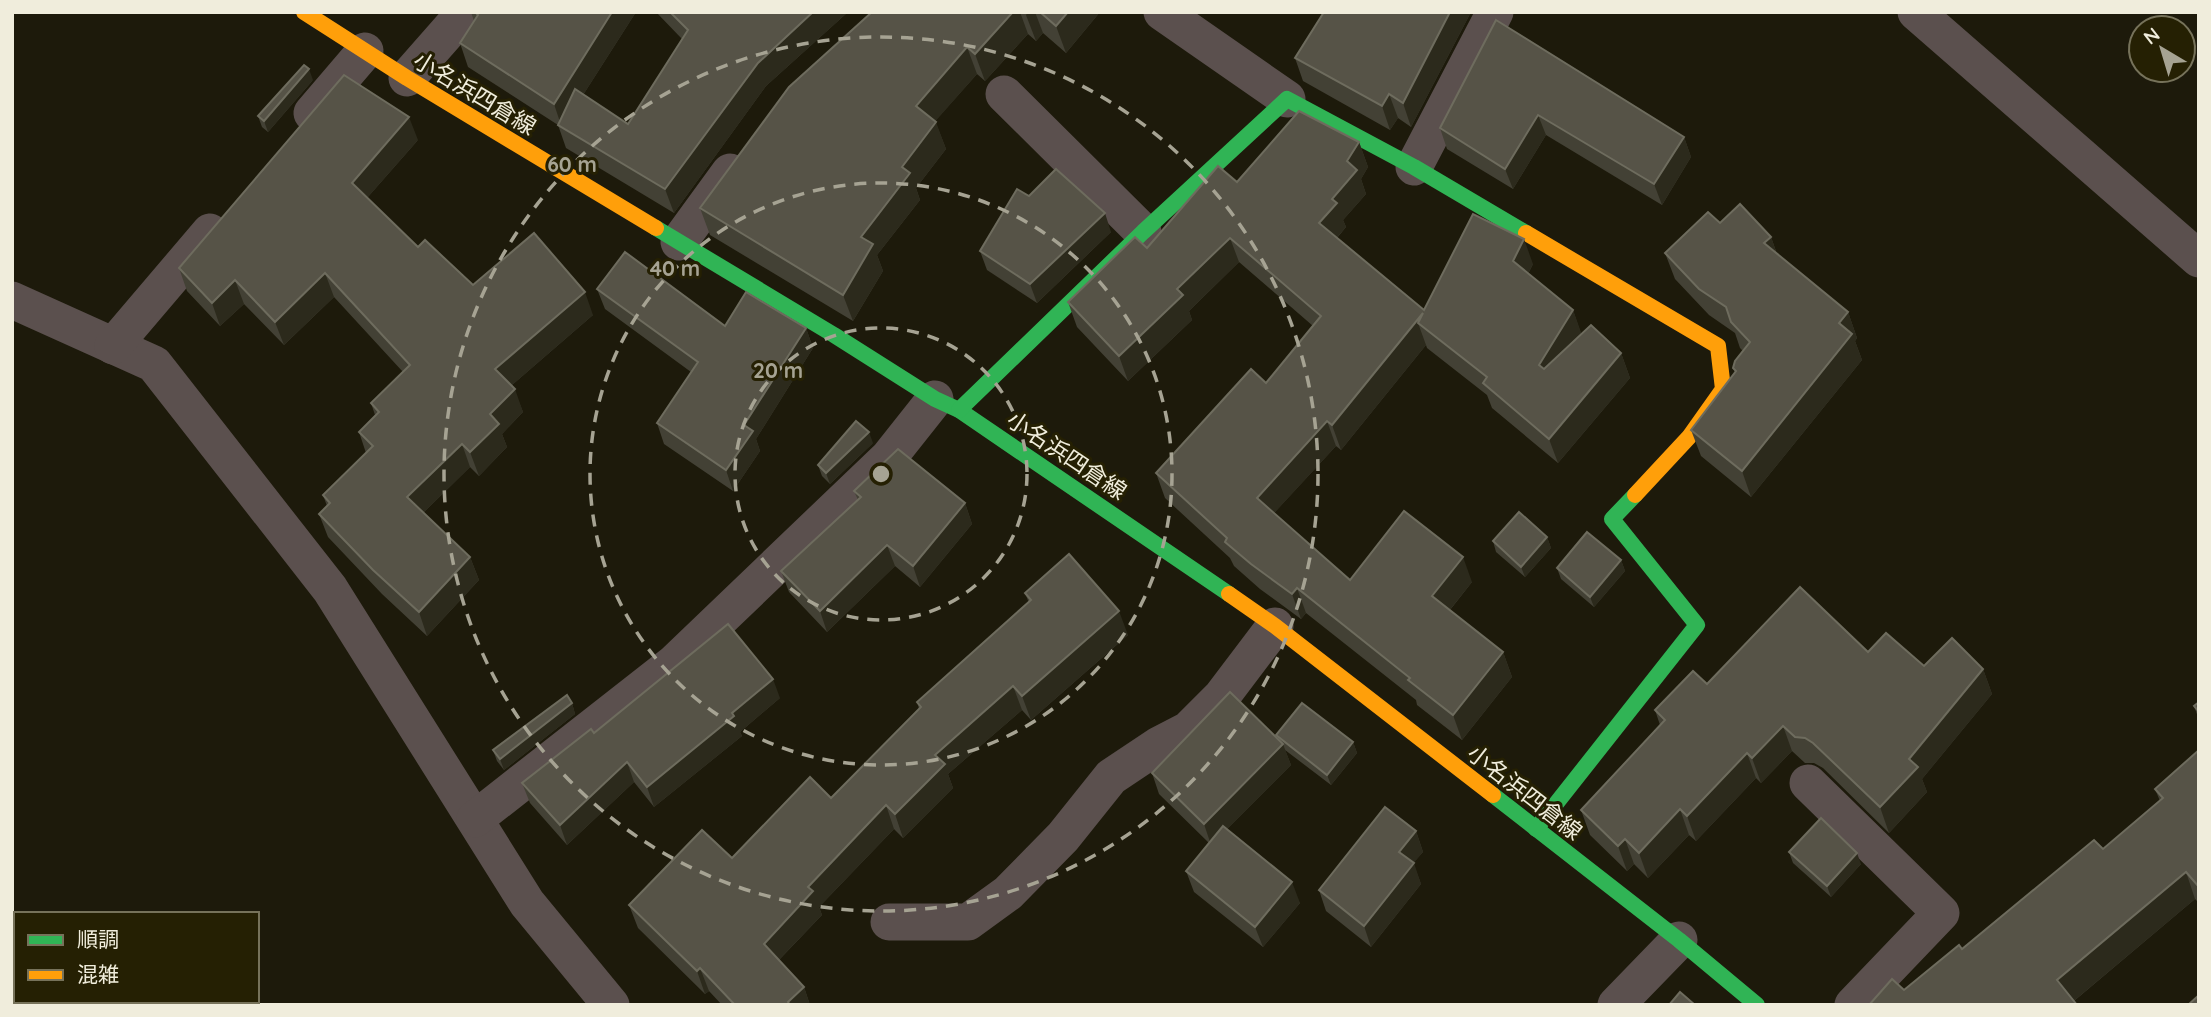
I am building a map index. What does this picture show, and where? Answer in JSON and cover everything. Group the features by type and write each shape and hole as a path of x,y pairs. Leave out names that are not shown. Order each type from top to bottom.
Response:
{"main road":[{"name":"小名浜四倉線","path":"304,12 407,79 947,404 1275,626 1679,940 1757,1005"},
{"path":"947,404 1143,232 1287,99 1414,167 1718,346 1723,389 1689,437 1612,519 1697,625 1536,829"}],"street":[{"path":"407,79 465,12"},
{"path":"1162,12 1287,99"},
{"path":"1414,167 1495,12"},
{"path":"1916,12 2199,259"},
{"path":"293,135 365,51"},
{"path":"1004,94 1143,232"},
{"path":"678,242 752,142"},
{"path":"114,346 230,209"},
{"path":"12,300 154,364 330,589 527,903 611,1005"},
{"path":"475,819 674,663 947,404"},
{"path":"889,922 968,922 1008,893 1063,837 1111,777 1159,745 1188,730 1214,705 1275,626"},
{"path":"1808,783 1941,913 1853,1005"},
{"path":"1616,1005 1679,940"}],"building":[{"path":"475,12 612,12 554,104 460,43 478,15"},
{"path":"670,12 813,12 758,63 665,189 558,125 575,89 628,124 688,30"},
{"path":"872,12 1013,12 975,54 967,47 916,106 936,122 902,167 910,173 861,237 873,244 843,295 700,208 789,87"},
{"path":"1040,12 1068,12 1056,26"},
{"path":"1324,12 1450,12 1403,103 1389,94 1382,106 1295,58"},
{"path":"1496,20 1684,137 1654,184 1538,115 1505,169 1440,128"},
{"path":"304,65 309,69 264,121 258,116"},
{"path":"344,75 409,117 352,183 418,247 425,240 473,285 534,233 585,292 495,369 515,389 490,414 499,424 470,452 462,444 407,497 470,557 419,612 373,570 319,514 330,503 323,495 373,446 359,432 379,412 371,403 410,365 325,273 275,322 235,280 212,303 179,268"},
{"path":"1299,111 1359,142 1347,161 1357,170 1332,199 1337,203 1319,223 1424,310 1473,214 1524,239 1513,261 1573,310 1539,365 1544,369 1591,325 1621,353 1549,439 1483,383 1487,377 1418,323 1423,313 1332,425 1327,421 1257,498 1350,580 1404,511 1463,557 1432,596 1503,652 1453,715 1297,588 1292,594 1251,564 1225,542 1227,538 1156,473 1251,369 1266,383 1321,316 1230,238 1177,289 1183,295 1119,356 1068,302 1135,237 1147,248 1218,166 1237,182"},
{"path":"1056,169 1105,213 1030,284 980,251 1017,189 1029,196"},
{"path":"1740,204 1771,237 1764,243 1848,312 1839,323 1852,334 1742,471 1691,430 1736,371 1733,368 1735,361 1750,342 1731,322 1726,307 1699,289 1665,253 1708,212 1720,223"},
{"path":"625,252 725,326 746,292 806,328 744,425 753,431 726,470 657,423 698,362 597,289"},
{"path":"856,421 869,432 826,473 818,465"},
{"path":"898,449 965,503 913,566 887,545 820,611 781,571 861,497 854,491"},
{"path":"1519,512 1547,537 1521,567 1493,541"},
{"path":"1587,532 1621,560 1590,597 1557,568"},
{"path":"1069,554 1119,611 1022,696 1013,686 935,755 945,764 895,814 886,805 808,887 813,891 764,944 804,987 788,1002 790,1005 735,1005 700,968 697,971 629,905 702,830 732,858 810,777 831,798 921,707 917,702 1031,600 1025,593"},
{"path":"1800,587 1868,652 1886,633 1924,666 1952,638 1983,669 1909,759 1918,767 1880,807 1813,743 1805,738 1795,737 1783,726 1752,758 1747,753 1687,816 1680,809 1639,853 1625,839 1618,846 1581,810 1665,720 1655,710 1693,671 1707,684"},
{"path":"728,624 773,679 732,713 734,716 647,787 627,762 560,825 522,783 591,729 594,733"},
{"path":"1230,692 1283,744 1204,824 1152,773"},
{"path":"567,695 572,703 500,759 493,750"},
{"path":"1302,703 1353,742 1327,775 1276,735"},
{"path":"2199,750 2199,887 2186,872 2057,980 2077,1005 1869,1005 1892,979 1904,990 1959,945 1962,949 2094,840 2103,849 2163,798 2155,789"},
{"path":"1385,807 1416,831 1399,852 1414,863 1364,926 1319,890"},
{"path":"1821,818 1857,853 1827,886 1789,852"},
{"path":"1223,826 1292,882 1255,927 1186,871"},
{"path":"1680,992 1695,1005 1669,1005"},
{"path":"2199,995 2199,1005 2188,1005"}],"traffic: fast":[{"path":"959,410 1143,232 1287,99 1414,167 1526,233"},
{"path":"656,228 935,399 959,410 1229,594"},
{"path":"1536,829 1697,625 1612,519 1635,495"},
{"path":"1493,795 1679,940 1757,1005"}],"traffic: slow":[{"path":"304,12 407,78 656,228"},
{"path":"1526,233 1718,346 1723,389 1689,437 1635,495"},
{"path":"1229,594 1275,626 1493,795"}]}
